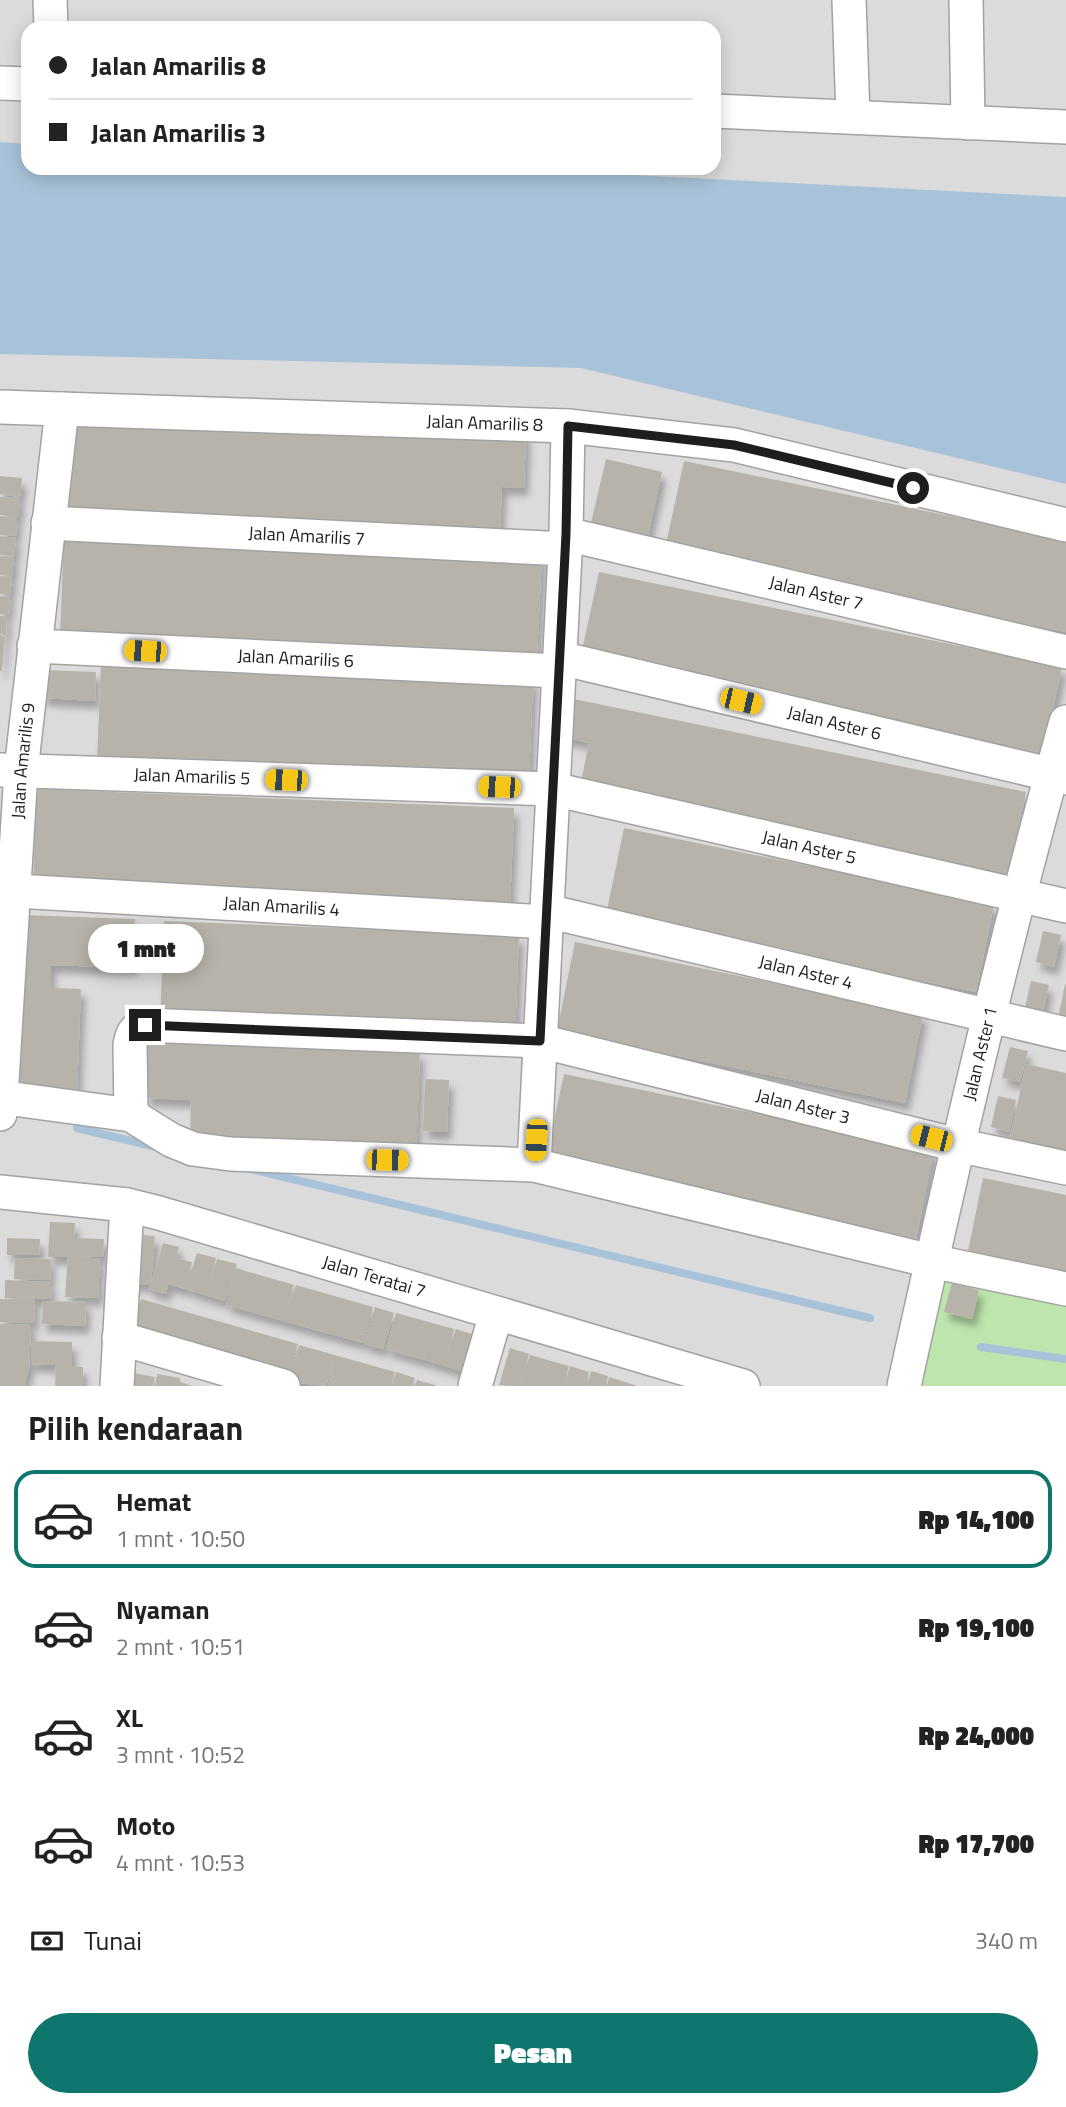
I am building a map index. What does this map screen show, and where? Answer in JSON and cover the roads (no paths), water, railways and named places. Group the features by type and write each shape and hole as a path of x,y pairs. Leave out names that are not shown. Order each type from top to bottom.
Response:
{"street":[{"path":"50,0 51,21"},
{"path":"849,0 853,116"},
{"path":"966,0 968,123"},
{"path":"0,83 21,84"},
{"path":"721,111 1066,127"},
{"name":"Jalan Amarilis 8","path":"0,407 568,426 734,445 1066,525"},
{"name":"Jalan Amarilis 9","path":"1,1103 16,891 10,770 34,646 62,409"},
{"path":"534,1165 566,541 568,426"},
{"name":"Jalan Amarilis 7","path":"48,523 566,541"},
{"name":"Jalan Aster 7","path":"566,541 1066,652"},
{"name":"Jalan Amarilis 6","path":"34,646 559,665"},
{"name":"Jalan Aster 6","path":"559,665 1058,777"},
{"name":"Jalan Aster 1","path":"904,1386 957,1145 1017,895 1058,777 1066,722"},
{"name":"Jalan Amarilis 5","path":"10,770 552,789"},
{"name":"Jalan Aster 5","path":"552,789 1066,906"},
{"name":"Jalan Amarilis 4","path":"16,891 547,916"},
{"name":"Jalan Aster 4","path":"547,916 1066,1034"},
{"name":"Jalan Aster 3","path":"131,1115 130,1045 132,1034 145,1025 540,1041 957,1145 1066,1168"},
{"path":"1,1103 131,1115 171,1140 193,1149 230,1154 534,1165 931,1261 1066,1289"},
{"name":"Jalan Teratai 7","path":"0,1192 127,1205 743,1386"},
{"path":"117,1386 127,1205"},
{"path":"475,1386 496,1314"},
{"path":"119,1338 283,1386"}],"water":[{"path":"0,142 21,144 21,175 634,175 1066,197 1066,484 581,368 0,354"}],"waterway":[{"path":"77,1128 156,1147"},
{"path":"250,1169 870,1318"},
{"path":"981,1347 1066,1359"}]}
